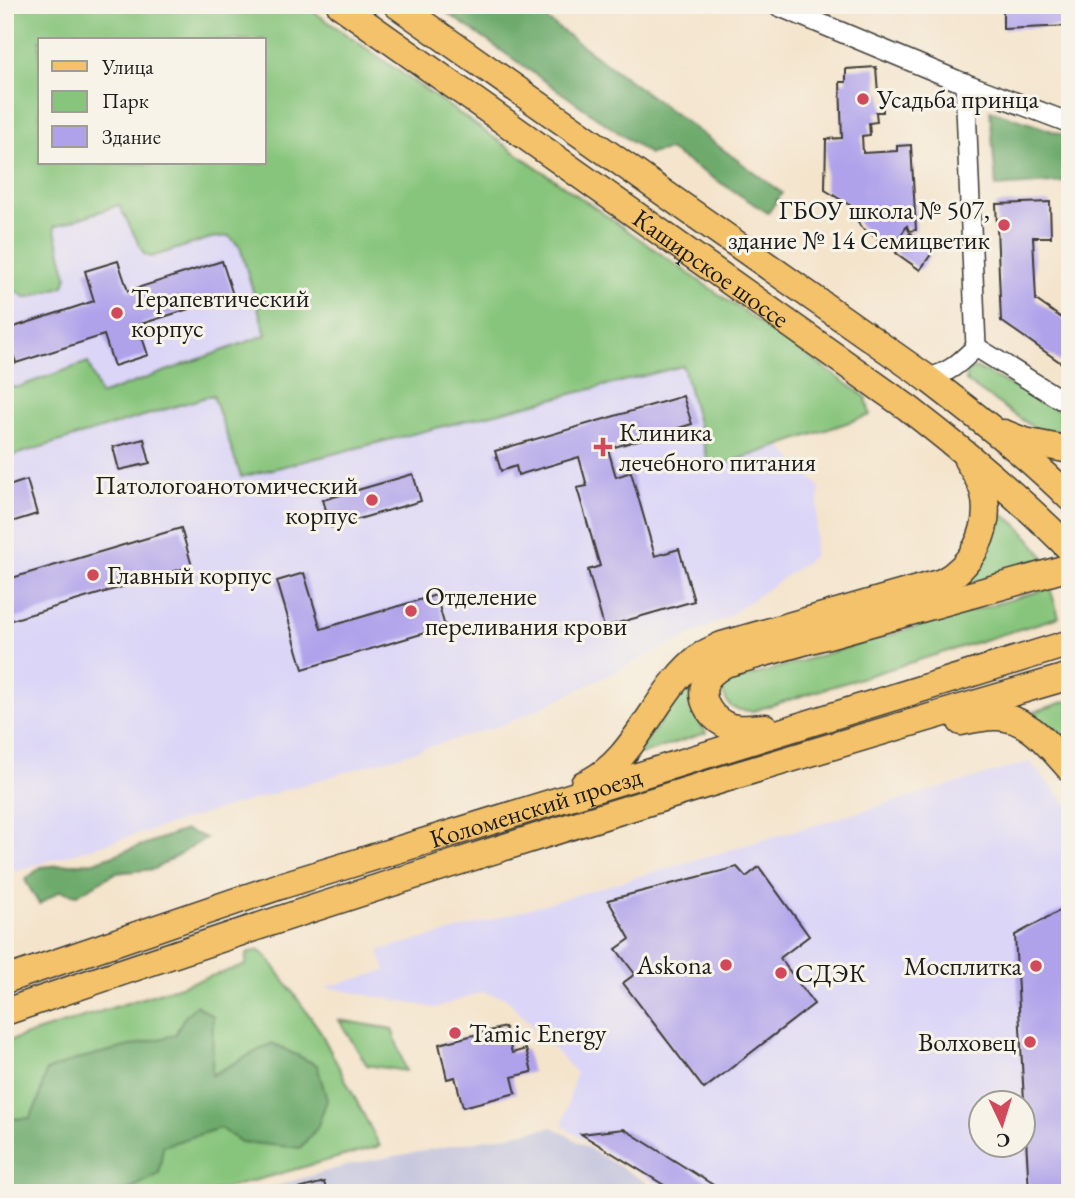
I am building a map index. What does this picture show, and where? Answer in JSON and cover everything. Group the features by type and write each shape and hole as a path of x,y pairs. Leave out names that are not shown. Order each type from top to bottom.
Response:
{"main road":[{"name":"Каширское шоссе","path":"340,5 908,408 1028,506 1070,549"},
{"name":"Каширское шоссе","path":"397,5 927,378 984,422 1070,498"},
{"path":"984,422 1024,441 1070,450"},
{"path":"506,816 589,782 606,770 684,672 703,654 722,645 942,582 961,570 981,535 986,502 976,472 959,447"},
{"path":"801,725 735,728 722,723 709,712 703,695 705,681 712,672 725,664 1070,567"},
{"name":"Коломенский проезд","path":"5,980 281,886 1070,643"},
{"name":"Коломенский проезд","path":"5,1012 271,922 845,741 1070,676"},
{"path":"845,741 1007,717 1020,722 1046,742 1070,769"}],"street":[{"path":"776,5 1070,123"},
{"path":"927,378 939,376 955,368 976,347 965,83"},
{"path":"976,347 1060,399 1070,401"}],"shaded area":[{"path":"5,5 222,5 593,271 768,433 820,487 813,557 726,618 509,723 5,874"},
{"path":"1030,762 1070,808 1070,1193 672,1193 562,1126 576,1073 506,998 482,992 435,1008 326,987 386,971 379,950 443,934"},
{"path":"553,1127 664,1193 251,1193 352,1164"}],"green space":[{"path":"5,5 304,5 866,397 870,415 710,469 683,366 241,477 213,395 5,458 5,387 18,387 88,362 100,395 266,335 240,247 229,236 211,238 151,257 144,254 119,205 54,227 67,276 64,286 27,298 5,285"},
{"path":"436,5 527,5 782,193 768,213 669,150 649,154"},
{"path":"990,110 1070,137 1070,266 1066,182 996,187"},
{"path":"977,368 1063,412 1070,412 1070,434 1034,428 966,381 967,371"},
{"path":"998,513 1024,532 1044,557 1043,562 962,586"},
{"path":"1050,588 1059,617 753,711 732,707 721,689 727,683"},
{"path":"694,678 693,712 706,733 642,754 639,750"},
{"path":"1070,700 1068,747 1031,713"},
{"path":"185,830 206,838 155,869 115,873 77,895 60,891 39,904 25,880 41,867 94,862"},
{"path":"258,950 268,958 319,1029 380,1146 209,1193 5,1193 5,1042 246,965 246,954"},
{"path":"196,1005 213,1016 212,1075 272,1043 317,1065 327,1100 317,1128 300,1148 241,1142 220,1128 163,1146 159,1174 126,1191 5,1193 5,1119 30,1118 38,1102 46,1071 81,1058 175,1035 183,1019"},
{"path":"339,1020 392,1029 406,1071 367,1065"}],"building":[{"path":"1003,5 1070,5 1070,26 1003,29"},
{"path":"876,67 883,112 876,112 877,122 869,123 870,135 862,136 863,153 897,151 897,146 911,145 916,230 909,231 907,226 895,244 888,244 876,238 860,226 851,206 825,190 826,139 842,138 840,82 846,82 846,69"},
{"path":"1050,202 1051,237 1033,237 1036,300 1070,324 1070,369 1001,321 996,204"},
{"path":"910,233 934,250 920,270 896,253"},
{"name":"Терапевтический корпус","path":"118,261 128,291 222,261 233,295 138,325 148,355 114,366 104,335 16,363 5,330 94,301 85,271"},
{"path":"683,396 692,424 608,449 616,477 631,472 655,556 679,549 694,601 604,627 588,570 600,566 577,488 587,486 579,457 518,475 516,466 501,471 495,451"},
{"path":"144,439 150,463 119,470 113,447"},
{"name":"Патологоанотомический корпус","path":"413,474 421,501 331,527 323,500"},
{"path":"27,480 37,514 5,524 5,487"},
{"name":"Главный корпус","path":"181,528 192,566 5,622 5,580"},
{"name":"Отделение переливания крови","path":"304,573 321,629 436,595 445,627 303,669 277,581"},
{"path":"737,867 746,877 759,867 809,936 780,958 814,1004 704,1089 623,983 635,974 616,949 630,939 608,900"},
{"path":"1070,905 1070,1193 1029,1193 1027,1160 1036,1160 1036,1090 1023,1090 1015,935"},
{"path":"505,1027 512,1053 526,1049 532,1072 512,1077 516,1093 463,1107 455,1077 447,1079 439,1044"},
{"path":"624,1129 726,1193 677,1193 581,1134"},
{"path":"324,1182 327,1193 288,1193 288,1192"}],"place":[{"name":"Усадьба принца","path":"863,99"},
{"name":"ГБОУ школа № 507, здание № 14 Семицветик","path":"1004,225"},
{"name":"Терапевтический корпус","path":"117,313"},
{"name":"Клиника лечебного питания","path":"603,447"},
{"name":"Патологоанотомический корпус","path":"372,500"},
{"name":"Главный корпус","path":"93,575"},
{"name":"Отделение переливания крови","path":"411,611"},
{"name":"Askona","path":"726,965"},
{"name":"Мосплитка","path":"1036,966"},
{"name":"СДЭК","path":"781,973"},
{"name":"Tamic Energy","path":"455,1033"},
{"name":"Волховец","path":"1030,1042"}]}
